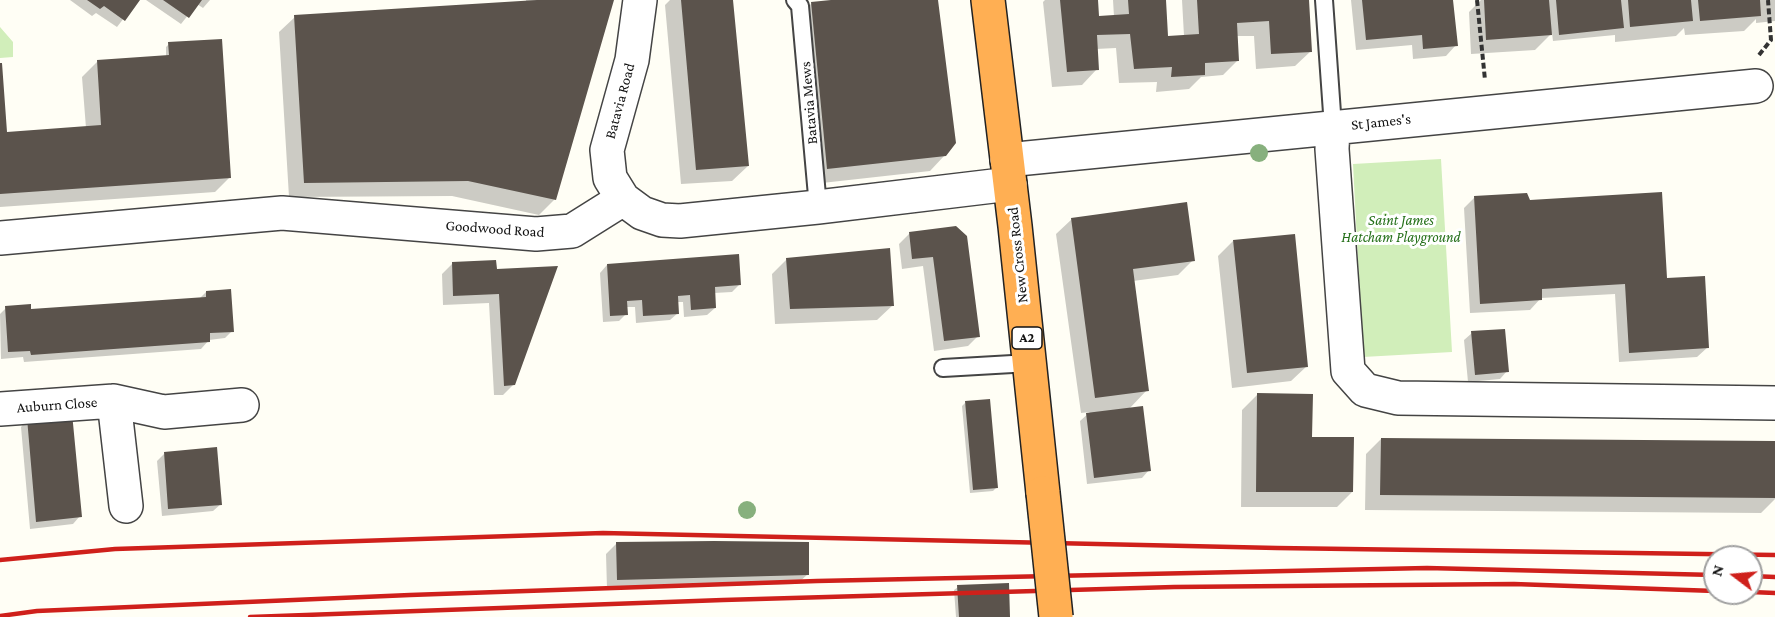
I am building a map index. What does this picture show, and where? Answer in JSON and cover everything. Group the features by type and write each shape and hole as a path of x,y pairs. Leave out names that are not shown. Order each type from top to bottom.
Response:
{"highway":[{"name":"New Cross Road","path":"988,0 1030,363 1056,617"}],"street":[{"name":"Batavia Road","path":"623,199 610,178 607,150 632,60 640,0"},
{"name":"St James's","path":"1008,172 1333,127 1756,86"},
{"path":"1333,127 1332,149 1348,371 1365,390 1398,398 1775,403"},
{"path":"623,199 642,213 662,220 680,221 818,207 1008,172"},
{"name":"Goodwood Road","path":"0,238 282,213 536,234 572,231 623,199"},
{"name":"Auburn Close","path":"0,410 114,401 164,412 242,405"},
{"name":"Auburn Close","path":"114,401 126,506"}],"lane":[{"name":"Batavia Mews","path":"795,0 800,6 818,207"},
{"path":"1324,0 1333,127"},
{"path":"943,368 1030,363"}],"path":[{"path":"1477,0 1489,112"},
{"path":"1756,86 1756,60 1771,40 1773,15 1768,0"}],"green space":[{"path":"0,27 13,42 13,57 0,58"},
{"name":"Saint James Hatcham Playground","path":"1441,159 1452,352 1363,357 1353,164"}],"building":[{"path":"87,0 140,0 125,21 104,6 100,9"},
{"path":"163,0 202,0 189,18"},
{"path":"537,0 614,0 556,200 468,181 304,183 294,15"},
{"path":"681,0 733,0 749,166 696,170"},
{"path":"938,0 956,143 946,156 827,169 811,2"},
{"path":"1060,0 1098,0 1099,16 1129,14 1128,0 1166,0 1168,36 1199,34 1197,0 1309,0 1312,52 1271,54 1269,21 1237,23 1239,61 1205,63 1205,75 1171,77 1172,67 1134,69 1130,34 1097,35 1099,70 1067,72"},
{"path":"1362,0 1453,0 1458,46 1423,49 1422,35 1366,40"},
{"path":"1484,0 1549,0 1552,35 1486,40"},
{"path":"1556,0 1621,0 1624,28 1559,35"},
{"path":"1628,0 1691,0 1693,21 1630,27"},
{"path":"1698,0 1760,0 1761,16 1700,21"},
{"path":"222,39 231,178 0,194 0,63 2,63 7,132 101,125 97,60 169,55 168,42"},
{"path":"1662,192 1667,278 1705,276 1709,348 1629,353 1625,284 1542,289 1542,300 1480,304 1474,196 1527,193 1530,200"},
{"path":"1187,202 1195,261 1133,269 1149,391 1095,398 1071,218"},
{"path":"956,226 967,236 980,337 944,341 933,257 912,259 909,232"},
{"path":"1295,234 1308,367 1247,373 1233,240"},
{"path":"890,248 894,306 790,309 786,258"},
{"path":"739,254 741,285 715,287 716,308 691,310 690,295 678,296 679,314 643,316 642,300 627,301 628,315 610,316 607,264"},
{"path":"496,260 497,269 558,266 515,385 504,386 499,294 453,296 452,262"},
{"path":"231,289 234,332 210,333 210,342 31,355 30,351 8,352 5,306 31,304 31,309 206,297 206,291"},
{"path":"1505,329 1509,372 1475,375 1471,331"},
{"path":"1257,393 1313,394 1312,437 1354,437 1353,492 1256,492"},
{"path":"990,399 998,488 973,490 965,401"},
{"path":"1143,406 1151,471 1094,478 1086,413"},
{"path":"72,413 82,517 36,522 27,418"},
{"path":"1381,438 1775,441 1775,498 1380,495"},
{"path":"217,447 222,505 168,509 164,452"},
{"path":"616,542 809,542 809,575 617,580"},
{"path":"1009,583 1010,617 959,617 957,585"}],"railway":[{"path":"0,560 115,549 603,533 1277,548 1775,555"},
{"path":"0,616 37,611 410,595 817,581 1427,568 1703,575"},
{"path":"1763,576 1775,577"},
{"path":"250,617 1174,587 1514,584 1703,591"},
{"path":"1763,592 1775,593"}]}
